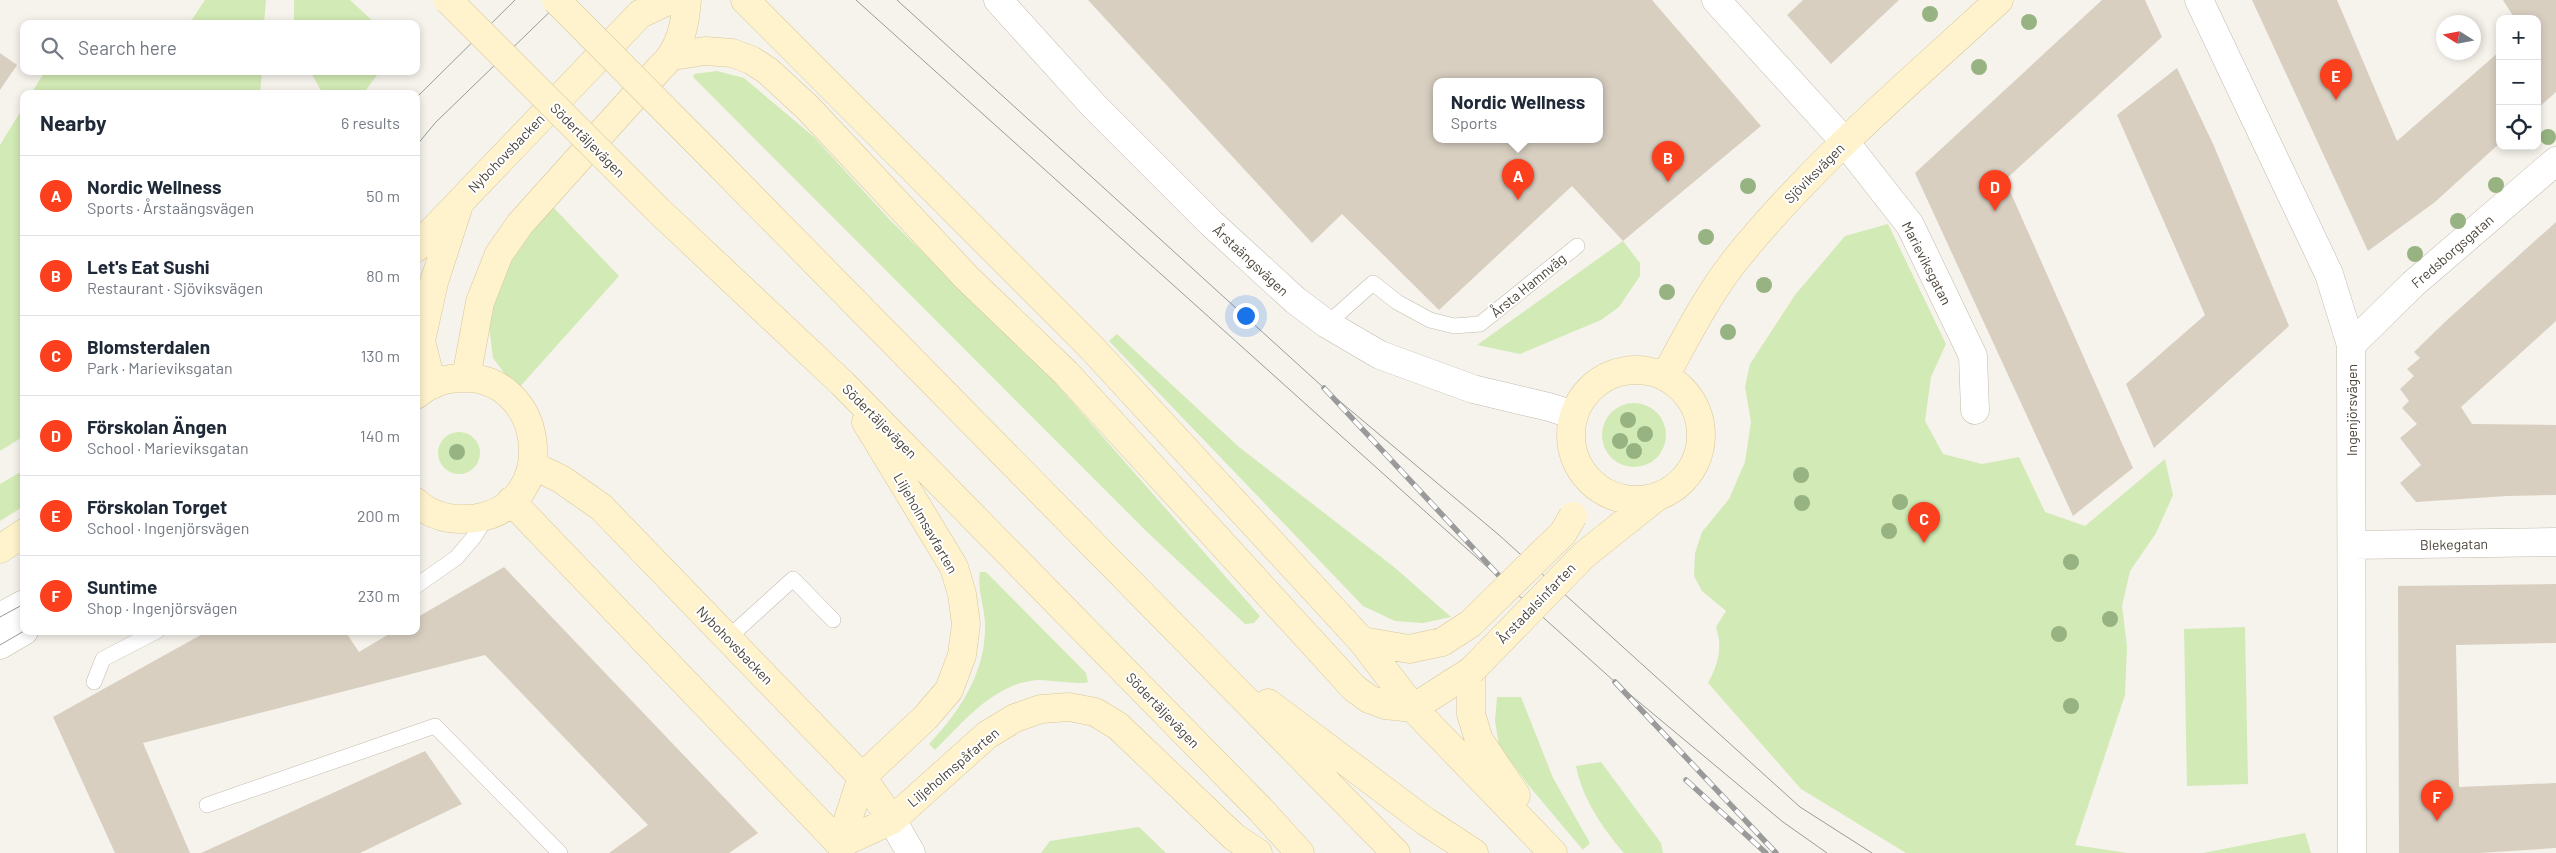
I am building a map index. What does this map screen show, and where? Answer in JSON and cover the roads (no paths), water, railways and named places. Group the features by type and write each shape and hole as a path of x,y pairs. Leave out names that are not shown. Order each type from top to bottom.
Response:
{"street":[{"name":"Södertäljevägen","path":"448,0 659,211 843,384 1260,809 1300,853"},
{"path":"556,0 1396,853"},
{"name":"Nybohovsbacken","path":"421,390 421,342 434,282 461,200 640,14 670,0"},
{"path":"466,378 480,302 499,254 520,224 672,56 686,21 688,0"},
{"name":"Årstaängsvägen","path":"998,0 1094,106 1211,223 1288,294 1326,324 1380,355 1473,389 1574,415"},
{"name":"Marieviksgatan","path":"1716,0 1845,142 1910,225 1973,356 1975,410"},
{"name":"Sjöviksvägen","path":"1665,376 1707,301 1732,264 1792,194 1845,142 2000,0"},
{"name":"Ingenjörsvägen","path":"2200,0 2329,274 2351,345 2352,853"},
{"path":"744,1 1090,346 1362,641 1413,708 1553,853"},
{"path":"672,56 704,51 732,53 751,60 768,71 808,108 967,278 1066,373 1354,688 1368,699 1384,705 1413,708"},
{"name":"Fredsborgsgatan","path":"2351,345 2413,284 2556,161"},
{"path":"420,244 461,200"},
{"path":"1644,370 1665,376 1685,392 1697,413 1701,438 1694,463 1680,483 1658,496 1640,500 1622,499 1606,493 1591,482 1580,468 1573,451 1571,433 1574,415 1584,395 1600,380 1621,371 1644,370"},
{"path":"420,506 449,518 462,520 487,516 511,501 526,481 532,465 534,449 531,428 516,402 490,383 466,378 450,379 421,390"},
{"name":"Liljeholmsavfarten","path":"839,850 862,777 920,723 949,690 962,655 966,624 962,594 954,567 843,384"},
{"name":"Nybohovsbacken","path":"532,465 561,479 601,507 862,777 892,820 910,853"},
{"path":"1362,641 1409,649 1442,642 1470,624 1563,533 1591,482"},
{"name":"Årstadalsinfarten","path":"1413,708 1471,671 1584,554 1658,496"},
{"path":"511,501 839,850"},
{"path":"0,549 20,536"},
{"name":"Blekegatan","path":"2352,545 2556,542"},
{"path":"0,617 20,606"},
{"path":"0,646 20,634"},
{"path":"1197,649 1425,821 1474,853"},
{"path":"1471,671 1471,714 1479,740 1558,853"},
{"name":"Liljeholmspåfarten","path":"839,850 892,820 987,734 1015,718 1041,709 1069,707 1096,712 1118,726 1234,837 1258,853"}],"lane":[{"name":"Årsta Hamnväg","path":"1326,324 1373,282 1396,302 1430,320 1454,326 1480,324 1577,246"},
{"path":"420,583 456,558 487,516"},
{"path":"728,638 793,580 833,620"},
{"path":"94,682 103,660 150,635"},
{"path":"207,805 435,726 560,853"}],"tram line":[{"path":"420,94 515,0"},
{"path":"420,141 436,122 562,0"},
{"path":"856,0 1615,682 1783,822 1827,853"},
{"path":"897,0 1324,388 1499,535 1800,807 1872,853"},
{"path":"0,617 20,606"},
{"path":"0,645 20,633"}],"railway":[{"path":"1324,388 1502,579"},
{"path":"1615,682 1776,853"},
{"path":"1686,780 1766,853"}],"place":[{"name":"Förskolan Torget","path":"2336,100"},
{"name":"Let's Eat Sushi","path":"1668,182"},
{"name":"Nordic Wellness","path":"1518,200"},
{"name":"Förskolan Ängen","path":"1995,211"},
{"name":"Blomsterdalen","path":"1924,543"},
{"name":"Suntime","path":"2437,821"}]}
